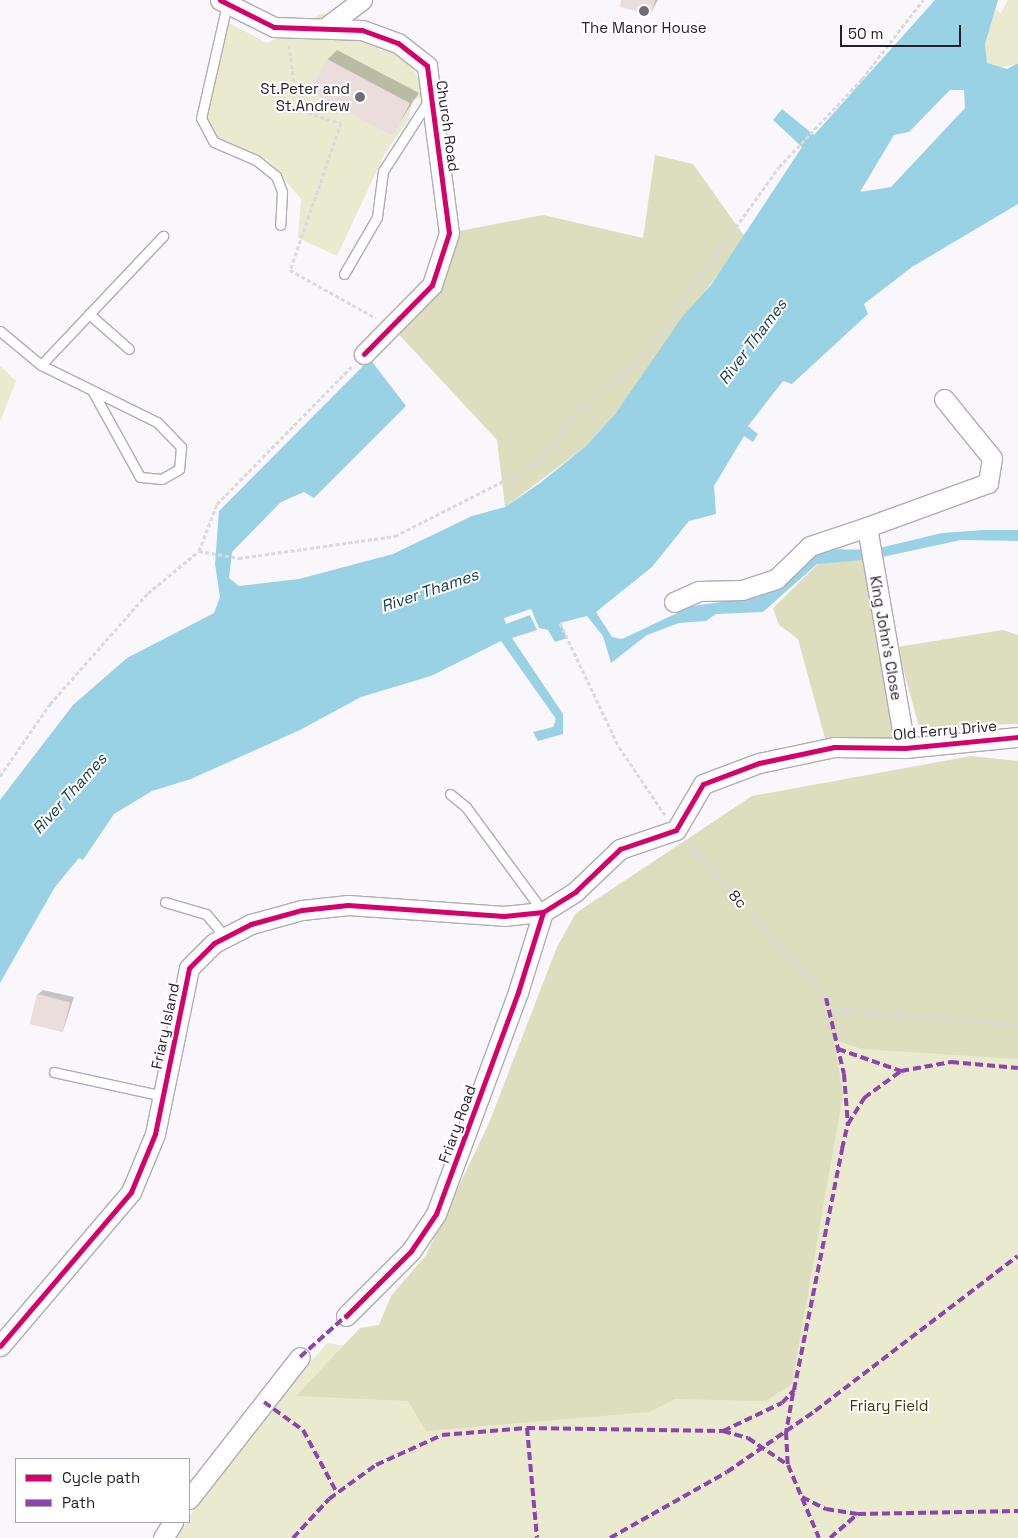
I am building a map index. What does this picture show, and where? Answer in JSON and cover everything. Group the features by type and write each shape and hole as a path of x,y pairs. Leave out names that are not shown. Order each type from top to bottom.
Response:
{"street":[{"path":"326,27 362,0"},
{"name":"Church Road","path":"223,2 274,27 326,27 362,30 398,43 427,66 450,233 432,285 364,354"},
{"path":"674,602 699,591 742,590 776,579 810,546 988,483 992,458 944,399"},
{"name":"King John's Close","path":"867,527 905,748"},
{"name":"Old Ferry Drive","path":"676,830 703,784 759,763 834,747 905,748 1018,737"},
{"path":"543,912 576,891 620,849 676,830"},
{"name":"Friary Island","path":"0,1346 131,1192 155,1134 189,968 225,937 302,910 348,905 504,916 543,912"},
{"name":"Friary Road","path":"346,1316 411,1251 436,1214 515,1001 543,912"},
{"path":"190,1498 300,1357"},
{"path":"163,1538 172,1523"}],"lane":[{"path":"223,2 201,118 214,142 256,160 276,176 282,192 280,226"},
{"path":"344,274 377,217 383,171 432,96"},
{"path":"41,365 163,236"},
{"path":"89,314 129,349"},
{"path":"0,331 41,365 93,392 132,408 174,436 181,448 179,469 162,479 140,477 93,392"},
{"path":"450,794 466,807 543,912"},
{"path":"165,902 206,914 225,937"},
{"path":"54,1072 163,1096"}],"path":[{"path":"199,551 239,558 396,536 539,463 580,409 641,359 798,146 862,79 923,0"},
{"path":"274,27 292,48 295,92 308,113 341,123 290,270 392,327"},
{"path":"0,776 50,704 148,593 199,551 217,504 364,354"}],"green space":[{"path":"1008,0 1018,0 1018,63 997,69 987,63 985,44 994,9 1001,13"},
{"path":"323,13 399,38 427,98 412,99 409,119 385,153 337,256 298,238 301,199 268,160 218,138 208,127 206,99 229,23 267,43"},
{"path":"655,155 693,164 745,237 616,413 586,446 505,507 497,440 392,327 432,285 449,233 543,215 643,238"},
{"path":"0,366 16,381 0,422"},
{"path":"867,559 909,738 829,753 798,639 779,625 773,608 819,563"},
{"path":"1003,630 1018,635 1018,724 974,725 921,734 897,647"},
{"path":"971,756 1018,761 1018,1059 862,1049 834,1040 843,1094 792,1384 765,1401 675,1399 649,1412 426,1431 408,1401 296,1396 360,1328 379,1325 391,1296 426,1255 489,1123 557,947 576,913 752,796"},
{"name":"Friary Field","path":"822,1014 1018,1034 1018,1538 175,1538 185,1523 190,1523 190,1516 231,1456 327,1343 518,1372"}],"water":[{"name":"River Thames","path":"935,0 998,0 985,44 987,63 1007,69 1018,63 1018,204 912,267 864,304 868,314 792,384 783,381 748,426 758,434 753,442 744,436 714,486 716,514 689,521 652,567 596,612 612,637 622,639 692,606 759,597 811,554 828,549 871,550 942,533 983,530 1018,530 1018,541 961,540 873,559 817,564 763,612 716,614 706,621 679,623 647,635 611,663 603,636 587,616 560,623 567,638 555,642 548,630 539,628 531,609 504,618 506,624 530,615 537,630 512,638 563,714 563,734 538,741 533,732 553,727 556,719 501,641 431,676 361,697 300,730 191,779 152,791 114,814 83,860 79,858 55,887 0,983 0,800 73,705 127,658 214,613 220,597 215,564 219,511 370,359 406,406 314,498 304,492 281,502 232,552 229,578 239,586 299,579 393,554 472,516 505,507 540,483 586,446 616,413 682,317 711,285 802,147 773,120 782,109 814,135","holes":["950,90 964,90 965,108 891,187 860,192 894,135 909,132"]}],"building":[{"name":"The Manor House","path":"621,0 655,0 651,15 620,7"},
{"name":"St.Peter and St.Andrew","path":"327,59 410,103 393,136 310,92"},
{"path":"37,994 70,1002 62,1032 30,1024"}],"marked path":[{"path":"826,998 844,1074 848,1126"},
{"path":"838,1049 901,1071"},
{"path":"293,1538 329,1499 376,1465 442,1435 527,1428 723,1431 782,1403 794,1390 848,1124 864,1098 901,1071 951,1062 1018,1068"},
{"path":"610,1538 727,1472 815,1411 1018,1256"},
{"path":"300,1357 346,1316"},
{"path":"793,1393 786,1432 788,1465 819,1538"},
{"path":"264,1402 303,1430 337,1493"},
{"path":"527,1428 537,1538"},
{"path":"723,1431 748,1438 788,1465"},
{"path":"802,1497 826,1509 858,1514 1018,1511"},
{"path":"830,1538 858,1514"}],"cycle path":[{"path":"220,0 274,27 362,30 398,43 427,66 449,233 432,285 364,354"},
{"path":"0,1346 131,1192 155,1134 189,968 214,943 251,924 302,910 348,905 504,916 543,912 576,891 620,849 676,830 703,784 759,763 834,747 905,748 1018,737"},
{"path":"346,1316 411,1251 436,1214 518,992 543,912"}],"place":[{"name":"The Manor House","path":"644,11"},
{"name":"St.Peter and St.Andrew","path":"360,97"}]}
